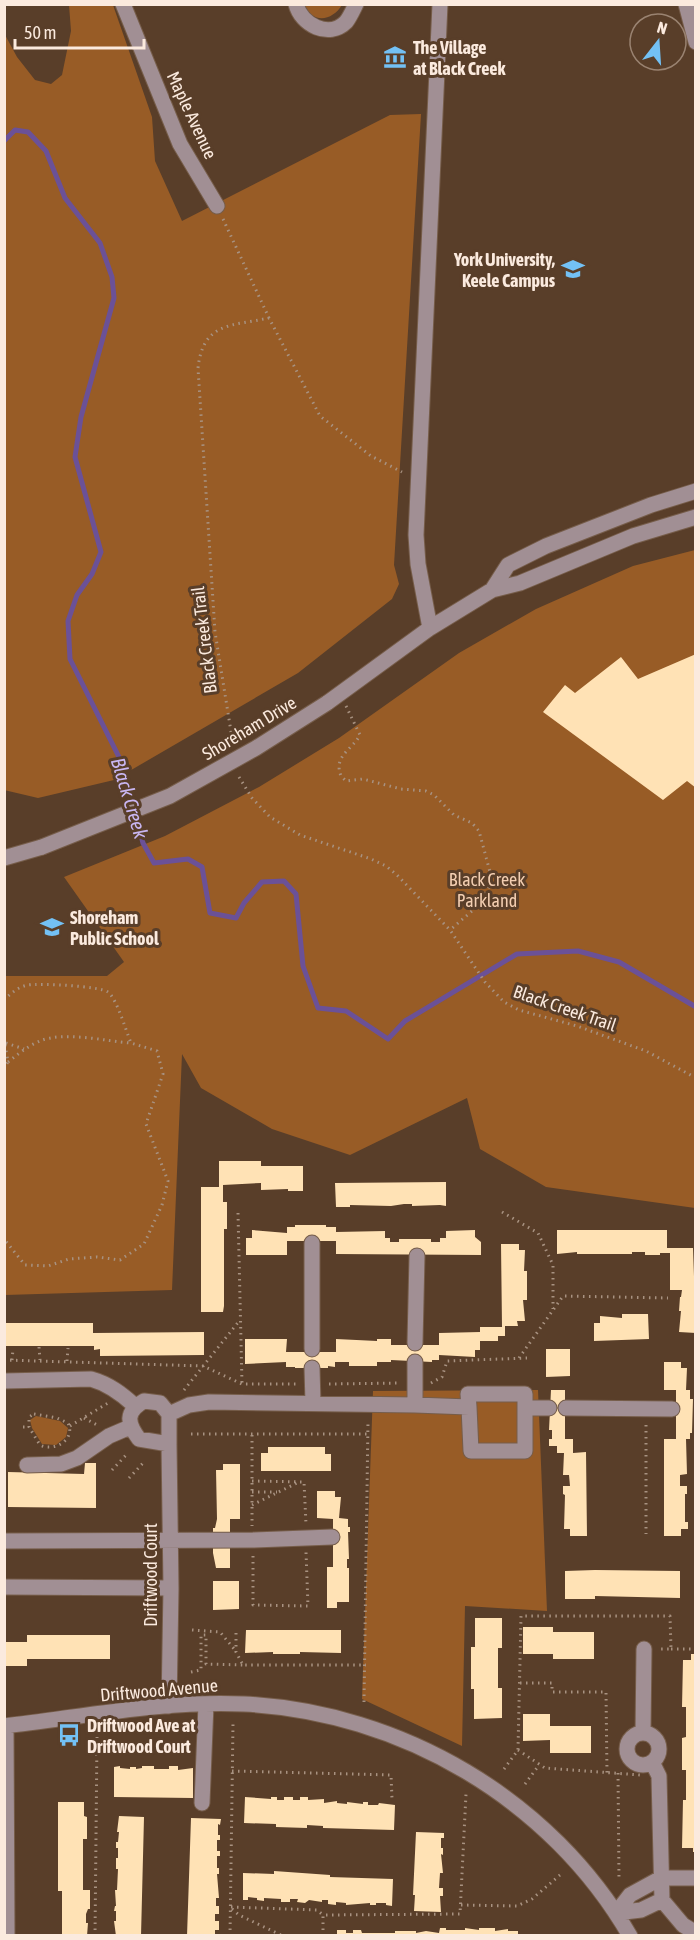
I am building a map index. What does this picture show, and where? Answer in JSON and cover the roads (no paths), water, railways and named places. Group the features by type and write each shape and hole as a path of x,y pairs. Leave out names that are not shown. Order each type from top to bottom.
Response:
{"street":[{"name":"Maple Avenue","path":"123,4 180,144 217,206"},
{"path":"296,4 303,18 315,28 327,30 346,22 356,4"},
{"path":"430,628 418,564 416,535 440,4"},
{"path":"686,4 696,42"},
{"name":"Shoreham Drive","path":"492,590 508,565 546,546 651,505 696,491"},
{"name":"Shoreham Drive","path":"4,858 42,847 170,796 256,748 333,699 430,628 492,590 520,583 633,536 696,517"},
{"path":"312,1244 312,1349"},
{"path":"415,1343 417,1256"},
{"path":"415,1362 415,1405"},
{"path":"312,1376 313,1403"},
{"path":"4,1381 91,1379 118,1391 135,1406"},
{"path":"468,1394 525,1394 525,1408 525,1450 471,1451 468,1394"},
{"path":"169,1444 139,1439 130,1426 130,1415 135,1406 144,1401 160,1403 169,1414 189,1405 209,1402 470,1407"},
{"path":"525,1408 549,1408"},
{"path":"566,1408 672,1409"},
{"name":"Driftwood Court","path":"169,1414 171,1588 169,1706"},
{"path":"27,1465 62,1464 77,1458 109,1436 130,1426"},
{"path":"4,1541 253,1540 332,1537"},
{"path":"4,1587 171,1588"},
{"path":"643,1733 644,1649"},
{"path":"202,1803 206,1704"},
{"name":"Driftwood Avenue","path":"5,1726 169,1706 245,1704 307,1711 374,1728 432,1752 487,1784 532,1818 572,1857 616,1913 630,1935"},
{"path":"5,1726 7,1935"},
{"path":"643,1733 652,1736 658,1744 658,1754 652,1762 642,1765 632,1761 628,1756 627,1746 629,1740 643,1733"},
{"path":"652,1762 659,1776 663,1900 683,1924 696,1934"},
{"path":"616,1913 630,1895 661,1878 696,1878"},
{"path":"616,1913 641,1910 663,1900"}],"waterway":[{"name":"Black Creek","path":"4,141 15,130 28,132 46,151 65,198 100,243 112,277 114,298 81,417 75,457 101,552 92,574 77,595 68,621 70,659 122,763 143,843 154,863 188,859 202,867 210,913 236,918 244,903 262,882 284,881 296,894 303,966 318,1008 346,1011 388,1039 405,1021 517,954 578,951 619,962 696,1007"}],"place":[{"name":"The Village at Black Creek","path":"395,57"},
{"name":"York University, Keele Campus","path":"573,269"},
{"name":"Shoreham Public School","path":"52,927"},
{"name":"Driftwood Ave at Driftwood Court","path":"69,1735"}],"park label":[{"name":"Black Creek Parkland","path":"487,889"}]}
